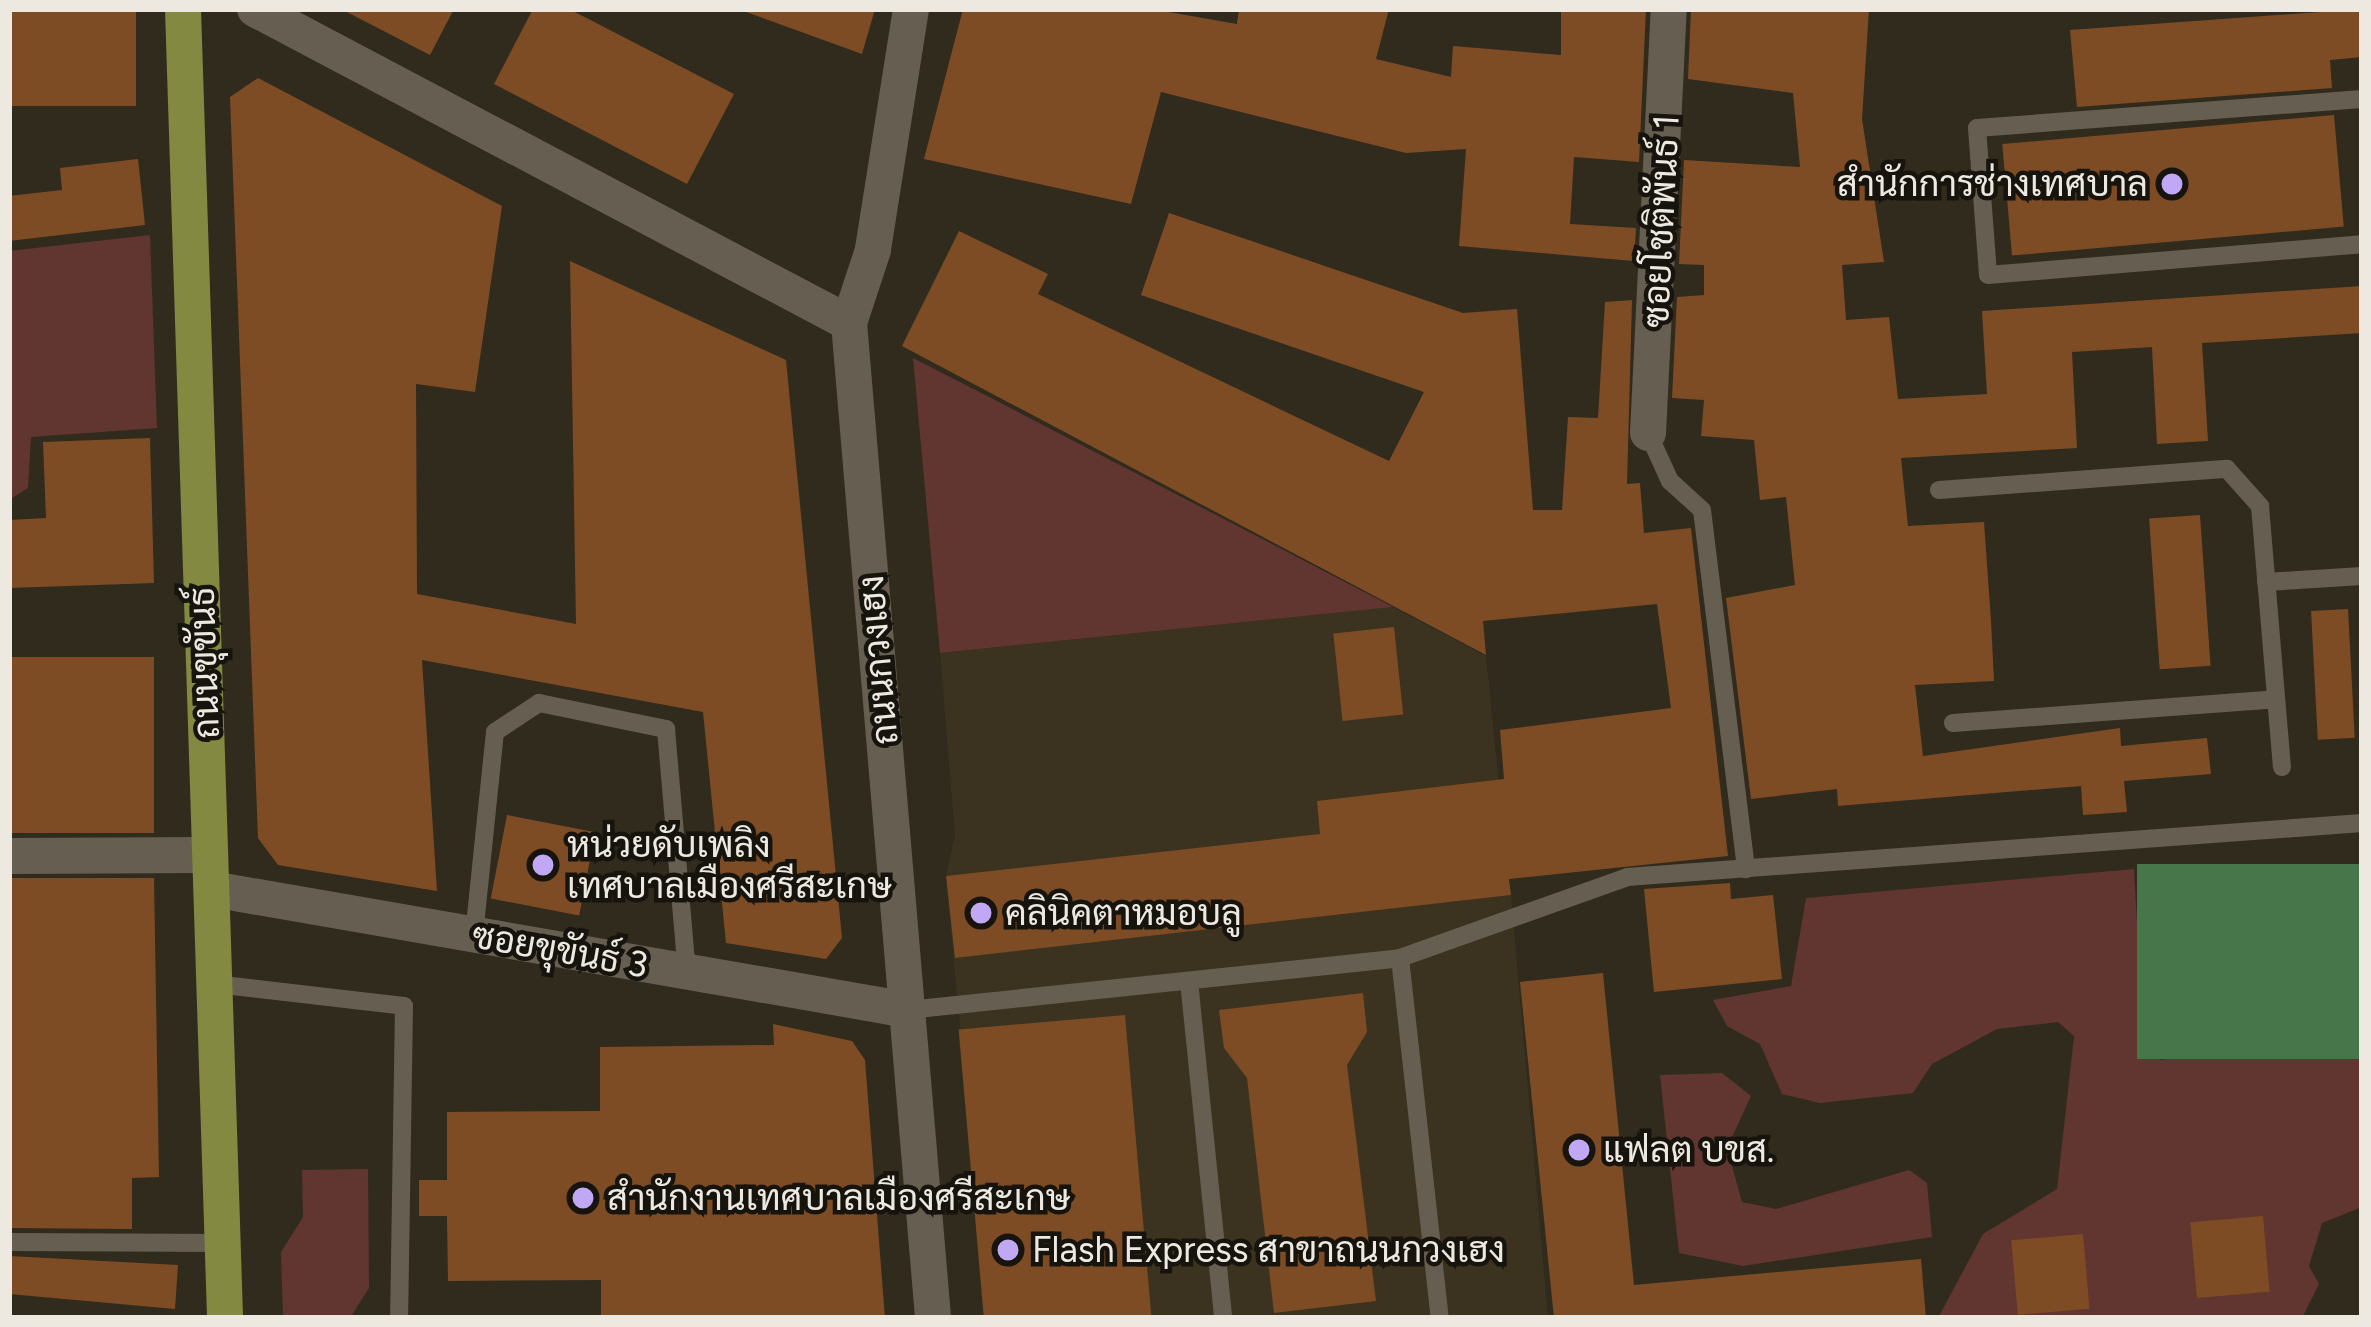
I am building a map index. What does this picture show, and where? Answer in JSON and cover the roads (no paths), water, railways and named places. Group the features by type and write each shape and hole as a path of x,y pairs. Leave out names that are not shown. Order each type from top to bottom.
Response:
{"main road":[{"name":"ถนนขุขันธ์","path":"183,9 225,1318"}],"street":[{"path":"255,9 849,323"},
{"name":"ถนนกวงเฮง","path":"911,9 873,250 849,323 933,1318"},
{"name":"ซอยโชติพันธ์ 1","path":"1648,433 1669,9"},
{"name":"ซอยขุขันธ์ 3","path":"9,856 211,872 474,935 908,1010"}],"lane":[{"path":"2362,99 1977,128 1988,275 2362,244"},
{"path":"1648,433 1670,481 1702,510 1746,869"},
{"path":"1940,490 2227,469 2260,506 2282,767"},
{"path":"2266,582 2362,576"},
{"path":"1953,723 2276,699"},
{"path":"474,935 495,732 539,703 666,729 687,972"},
{"path":"908,1010 957,997 1189,982 1400,958 1627,878 2362,823"},
{"path":"1400,958 1440,1318"},
{"path":"1189,982 1223,1318"},
{"path":"215,984 404,1006 399,1318"},
{"path":"9,1242 223,1243"}],"place":[{"name":"สำนักการช่างเทศบาล","path":"2172,184"},
{"name":"หน่วยดับเพลิง เทศบาลเมืองศรีสะเกษ","path":"543,865"},
{"name":"คลินิคตาหมอบลู","path":"981,913"},
{"name":"แฟลต บขส.","path":"1579,1150"},
{"name":"สำนักงานเทศบาลเมืองศรีสะเกษ","path":"583,1198"},
{"name":"Flash Express สาขาถนนกวงเฮง","path":"1008,1250"}]}
